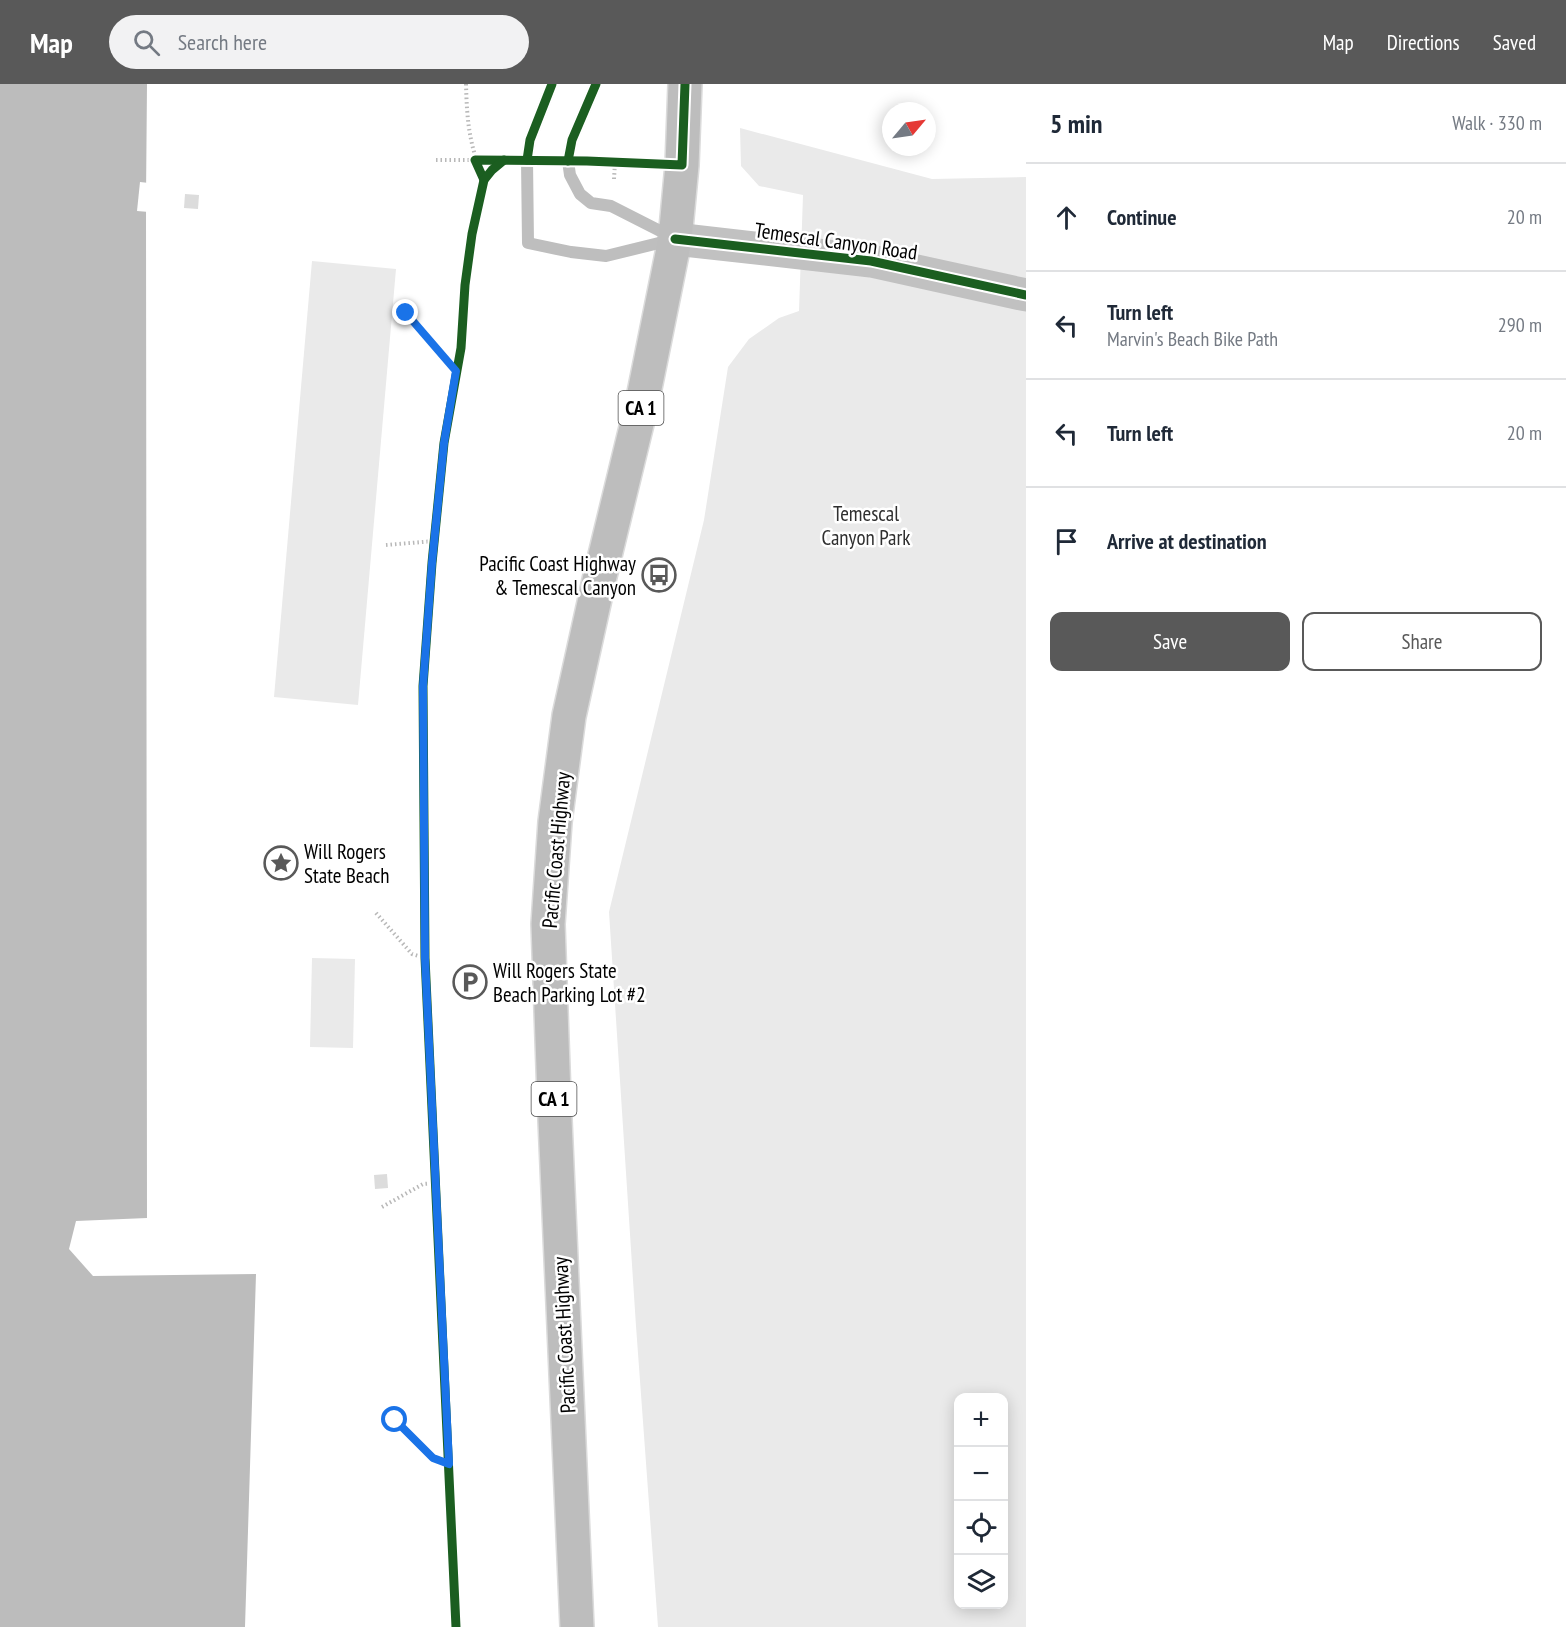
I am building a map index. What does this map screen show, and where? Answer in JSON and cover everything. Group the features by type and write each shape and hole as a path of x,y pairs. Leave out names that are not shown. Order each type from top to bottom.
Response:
{"highway":[{"name":"Pacific Coast Highway","path":"577,1627 548,924 555,822 569,716 642,403 675,239 682,165 685,84"}],"main road":[{"name":"Temescal Canyon Road","path":"675,239 871,261 1026,295"}],"lane":[{"path":"552,84 530,140 527,160 528,243 571,252 606,256 675,239"},
{"path":"596,84 572,140 568,161 570,175 580,194 591,203 611,206 675,239"}],"path":[{"path":"466,84 468,125 475,160 484,180"},
{"path":"436,160 504,160"},
{"path":"482,191 484,180 504,160"},
{"path":"587,161 626,162"},
{"path":"614,179 615,162"},
{"path":"406,313 456,371"},
{"path":"454,382 459,360"},
{"path":"433,552 435,530"},
{"path":"386,545 434,541"},
{"path":"376,914 412,954 425,958"},
{"path":"424,946 425,970"},
{"path":"434,1171 435,1194"},
{"path":"382,1207 423,1184 435,1183"},
{"path":"395,1420 433,1458 449,1464"},
{"path":"448,1452 449,1476"}],"green space":[{"name":"Temescal Canyon Park","path":"740,128 932,179 1026,177 1026,1627 658,1627 609,912 704,520 728,367 749,339 779,318 799,311 803,195 759,186 741,166"},
{"path":"312,261 396,269 358,705 274,697"},
{"path":"312,958 355,959 353,1048 310,1047"}],"shaded area":[{"path":"0,84 147,84 147,1218 76,1221 69,1249 93,1276 256,1274 245,1627 0,1627"}],"pier":[{"path":"140,182 149,183 149,212 137,211"}],"building":[{"path":"185,194 199,195 198,209 184,208"},
{"path":"387,1174 388,1188 375,1189 374,1175"}],"cycle path":[{"path":"527,160 530,140 552,84"},
{"path":"568,161 572,140 596,84"},
{"path":"484,180 475,160 682,165 685,84"},
{"path":"456,1627 425,958 423,686 444,443 461,348 465,285 472,234 484,180 504,160"},
{"path":"675,239 871,261 1026,295"}],"place":[{"name":"Pacific Coast Highway & Temescal Canyon","path":"659,575"},
{"name":"Will Rogers State Beach","path":"281,863"},
{"name":"Will Rogers State Beach Parking Lot #2","path":"470,982"}],"route":[{"path":"395,1420 433,1458 449,1464 425,958 423,686 444,443 456,371 406,313"}]}
